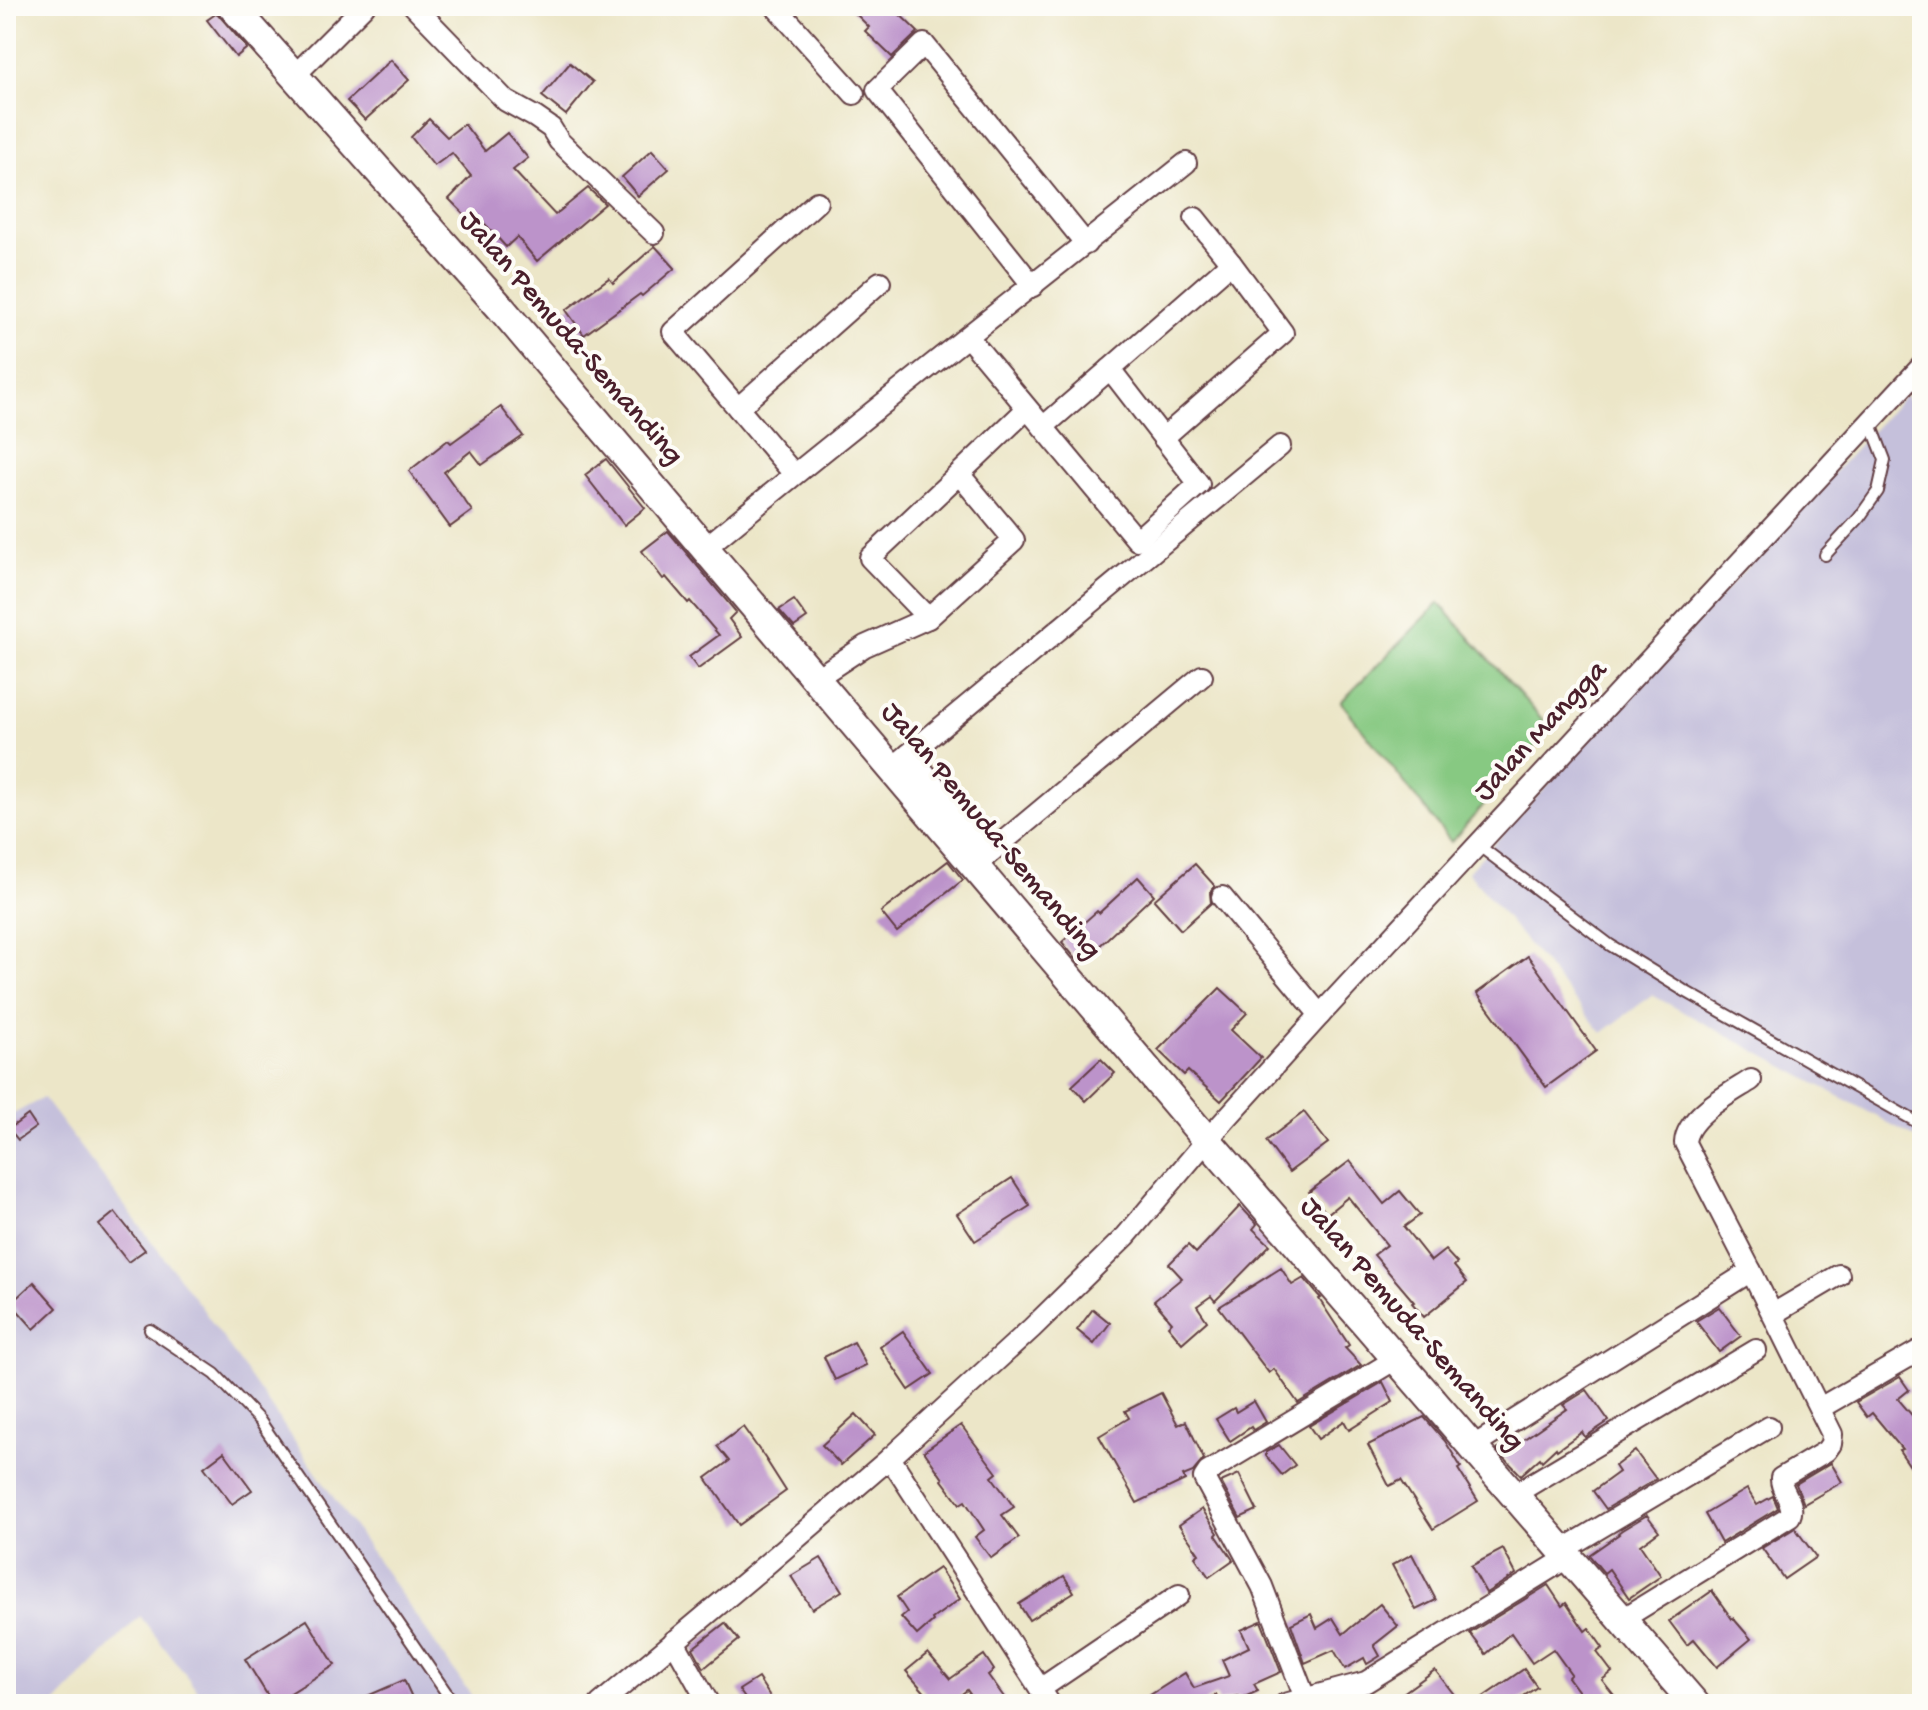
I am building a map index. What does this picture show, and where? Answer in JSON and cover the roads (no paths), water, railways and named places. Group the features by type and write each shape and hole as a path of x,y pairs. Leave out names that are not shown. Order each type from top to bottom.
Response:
{"main road":[{"name":"Jalan Pemuda-Semanding","path":"232,6 500,307 815,679 900,761 1207,1140 1695,1704"}],"street":[{"path":"294,76 364,6"},
{"path":"414,6 506,101 551,128 559,141 654,233"},
{"path":"775,6 854,94"},
{"path":"1033,286 877,90 924,44 1086,244"},
{"path":"705,548 1186,163"},
{"path":"794,474 673,332 817,202"},
{"path":"1163,438 1283,333 1195,218"},
{"path":"1043,427 1231,263"},
{"path":"738,408 880,282"},
{"path":"968,337 1137,540 1199,484 1110,369"},
{"name":"Jalan Mangga","path":"600,1704 890,1458 1032,1328 1126,1236 1207,1140 1320,1015 1922,366"},
{"path":"928,618 870,558 1027,409"},
{"path":"900,761 1280,446"},
{"path":"815,679 865,646 928,618 1014,540 959,474"},
{"path":"982,859 1202,676"},
{"path":"1222,897 1320,1015"},
{"path":"1621,1620 1790,1516 1792,1507 1781,1478 1821,1454 1831,1444 1832,1434 1820,1408 1684,1140 1699,1117 1751,1080"},
{"path":"1472,1447 1751,1271"},
{"path":"1773,1314 1839,1275"},
{"path":"1820,1408 1922,1349"},
{"path":"1513,1495 1756,1350"},
{"path":"1396,1359 1208,1472 1204,1478 1262,1586 1295,1701 1366,1682 1769,1427"},
{"path":"890,1458 1042,1698 1179,1595"},
{"path":"674,1641 709,1704"}],"lane":[{"path":"1825,555 1859,518 1878,491 1885,460 1870,421"},
{"path":"1478,845 1610,945 1683,990 1922,1125"},
{"path":"150,1330 215,1374 260,1421 454,1704"}]}
